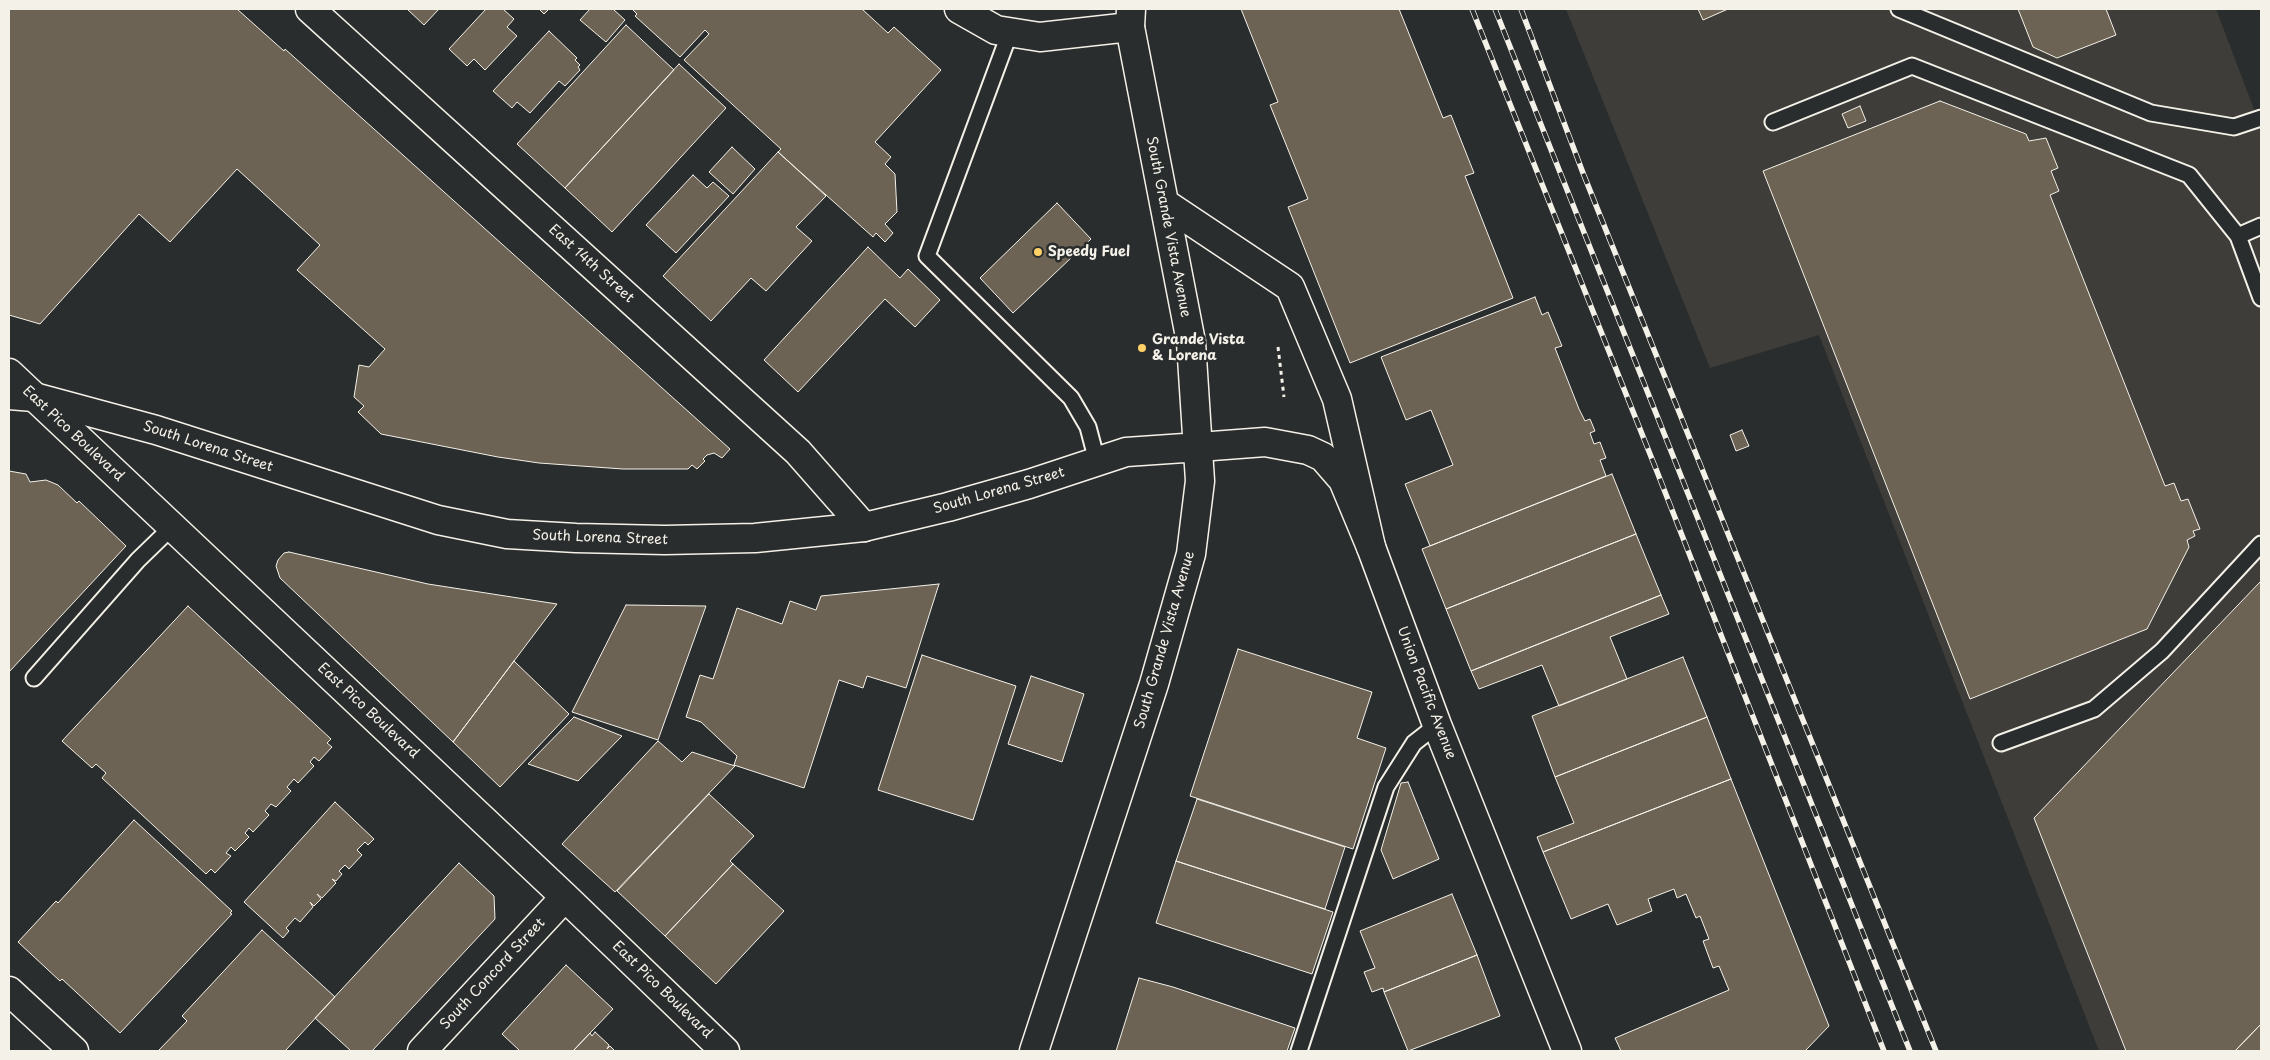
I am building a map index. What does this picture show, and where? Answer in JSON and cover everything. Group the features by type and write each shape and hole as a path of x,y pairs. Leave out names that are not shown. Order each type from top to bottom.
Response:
{"street":[{"name":"East 14th Street","path":"310,9 798,452 864,527"},
{"path":"959,9 996,30 1040,37 1130,18"},
{"name":"South Grande Vista Avenue","path":"1034,1051 1154,684 1192,554 1200,481 1191,342 1130,18"},
{"path":"1164,203 1290,288 1337,399 1371,547"},
{"name":"East Pico Boulevard","path":"9,373 21,396 172,527 726,1051"},
{"name":"South Lorena Street","path":"21,396 156,430 438,520 507,534 665,540 755,538 864,527 948,507 1029,484 1126,452 1199,447"},
{"name":"Union Pacific Avenue","path":"1199,447 1265,442 1308,450 1323,457 1343,480 1371,547 1437,725 1567,1051"},
{"name":"South Concord Street","path":"422,1051 565,897"},
{"path":"9,991 74,1051"}],"lane":[{"path":"1899,9 2151,113 2234,127 2261,118"},
{"path":"1010,32 927,256 1070,398 1088,427 1097,461"},
{"path":"1773,122 1912,66 2188,175 2238,236 2261,298"},
{"path":"2238,236 2261,226"},
{"path":"34,678 138,560 172,527"},
{"path":"2001,743 2094,709 2162,651 2261,544"},
{"path":"1299,1051 1386,787 1414,743 1437,725"}],"shaded area":[{"path":"1566,9 2216,9 2261,128 2261,1051 2099,1051 1819,335 1710,368"}],"building":[{"path":"9,9 237,9 284,51 285,49 730,449 722,458 714,453 707,455 703,459 705,461 697,469 692,465 688,469 623,469 539,463 498,457 381,434 358,412 364,406 354,397 359,365 369,367 385,349 297,270 320,245 237,169 170,242 139,214 40,324 9,315"},
{"path":"407,9 439,9 424,25"},
{"path":"486,9 503,9 514,19 507,27 517,36 485,70 474,59 467,66 449,49"},
{"path":"539,9 549,9 544,14"},
{"path":"590,9 613,9 625,20 606,42 580,20"},
{"path":"632,9 862,9 888,33 894,27 941,70 875,142 891,157 885,164 895,174 897,212 885,224 893,233 885,242 876,233 873,237 778,152 781,149 684,60 709,34 705,30 680,57 635,16 637,14"},
{"path":"1241,9 1399,9 1443,118 1451,115 1474,173 1465,176 1513,298 1350,363 1288,207 1308,199 1270,105 1278,102"},
{"path":"1698,9 1728,9 1703,20"},
{"path":"2018,9 2106,9 2116,35 2057,58 2033,47"},
{"path":"626,25 674,70 565,188 517,144"},
{"path":"549,31 577,58 575,60 580,65 578,67 580,70 565,86 559,81 530,113 517,102 512,108 493,91"},
{"path":"679,64 726,108 612,232 565,188"},
{"path":"1940,101 2026,134 2029,141 2046,138 2058,168 2051,171 2059,191 2050,195 2165,486 2174,483 2181,501 2188,499 2200,529 2193,531 2195,536 2187,540 2189,547 2147,629 1970,699 1763,171"},
{"path":"1860,106 1866,121 1848,128 1842,114"},
{"path":"732,147 755,169 733,194 709,172"},
{"path":"778,152 826,196 796,227 812,241 766,291 751,278 711,321 663,276"},
{"path":"693,175 707,188 713,182 729,196 676,253 646,225"},
{"path":"1057,203 1091,239 1013,313 980,278"},
{"path":"868,247 900,278 908,269 940,300 915,327 885,299 798,392 764,360"},
{"path":"1535,297 1542,315 1548,312 1562,346 1555,348 1579,409 1585,421 1590,419 1595,431 1590,433 1594,444 1600,442 1606,458 1600,460 1606,476 1430,546 1405,484 1453,465 1431,410 1406,420 1381,357"},
{"path":"1742,430 1749,446 1736,451 1730,435"},
{"path":"9,471 26,474 30,482 46,480 58,485 77,503 79,501 126,546 9,672"},
{"path":"1612,474 1636,534 1446,609 1422,549"},
{"path":"1636,534 1661,595 1471,671 1446,609"},
{"path":"289,552 428,584 557,604 453,742 280,578 276,566 278,560 284,553"},
{"path":"2261,581 2261,1024 2235,1051 2126,1051 2034,818"},
{"path":"939,584 906,688 867,676 863,688 839,680 804,788 734,765 737,756 701,722 686,717 700,675 713,679 737,608 782,624 790,601 816,610 821,596"},
{"path":"1661,595 1669,614 1610,637 1627,679 1559,706 1542,665 1479,689 1471,671"},
{"path":"626,605 706,606 658,740 572,712"},
{"path":"188,606 331,739 327,743 332,747 319,761 314,757 310,762 314,766 298,783 294,779 287,787 291,791 276,807 271,804 265,811 269,815 253,832 249,828 245,833 249,837 235,851 231,847 226,853 231,856 215,873 211,869 206,874 102,778 106,773 96,764 92,768 62,741"},
{"path":"1238,649 1372,692 1357,738 1386,748 1353,849 1190,796"},
{"path":"922,655 1016,686 973,820 878,790"},
{"path":"1683,657 1707,717 1555,777 1532,716"},
{"path":"514,661 569,714 500,787 453,742"},
{"path":"1031,676 1084,694 1062,762 1008,744"},
{"path":"574,717 622,736 578,781 528,764"},
{"path":"1707,717 1731,779 1543,852 1537,837 1574,823 1555,777"},
{"path":"658,741 682,762 692,752 735,766 615,892 562,844"},
{"path":"1731,779 1829,1026 1805,1051 1621,1051 1615,1038 1729,990 1719,966 1713,968 1703,941 1709,939 1700,916 1696,918 1686,894 1677,898 1674,889 1648,899 1652,911 1617,925 1608,904 1571,919 1543,852"},
{"path":"1408,782 1439,859 1393,879 1381,850 1401,783"},
{"path":"709,794 754,836 730,861 733,864 665,936 617,891"},
{"path":"1197,799 1345,847 1325,909 1176,861"},
{"path":"335,802 374,839 368,845 365,842 357,850 362,855 349,869 345,865 339,871 342,874 336,881 332,879 336,883 322,898 317,894 321,899 314,906 310,902 313,907 300,922 295,918 286,928 289,931 283,938 244,902"},
{"path":"134,820 232,911 230,913 232,914 120,1033 62,979 60,981 18,942 56,901 58,903"},
{"path":"1176,861 1333,912 1312,974 1156,923"},
{"path":"459,863 494,896 495,919 372,1051 351,1051 315,1018"},
{"path":"733,864 784,911 716,984 665,936"},
{"path":"1452,894 1477,955 1384,992 1383,988 1372,992 1364,972 1375,968 1360,931"},
{"path":"262,930 335,997 285,1051 158,1051 187,1021 182,1016"},
{"path":"1477,955 1500,1016 1408,1051 1384,992"},
{"path":"566,965 613,1009 573,1051 520,1051 502,1034"},
{"path":"1139,978 1173,987 1295,1028 1287,1051 1116,1051"},
{"path":"2261,1024 2261,1051 2235,1051"},
{"path":"595,1032 609,1045 607,1049 610,1046 615,1051 573,1051 590,1033 592,1036"}],"railway":[{"path":"1472,9 1656,469 1884,1051"},
{"path":"1495,9 1910,1051"},
{"path":"1521,9 1583,173 1936,1051"}],"place":[{"name":"Speedy Fuel","path":"1038,252"},
{"name":"Grande Vista & Lorena","path":"1142,348"}]}
